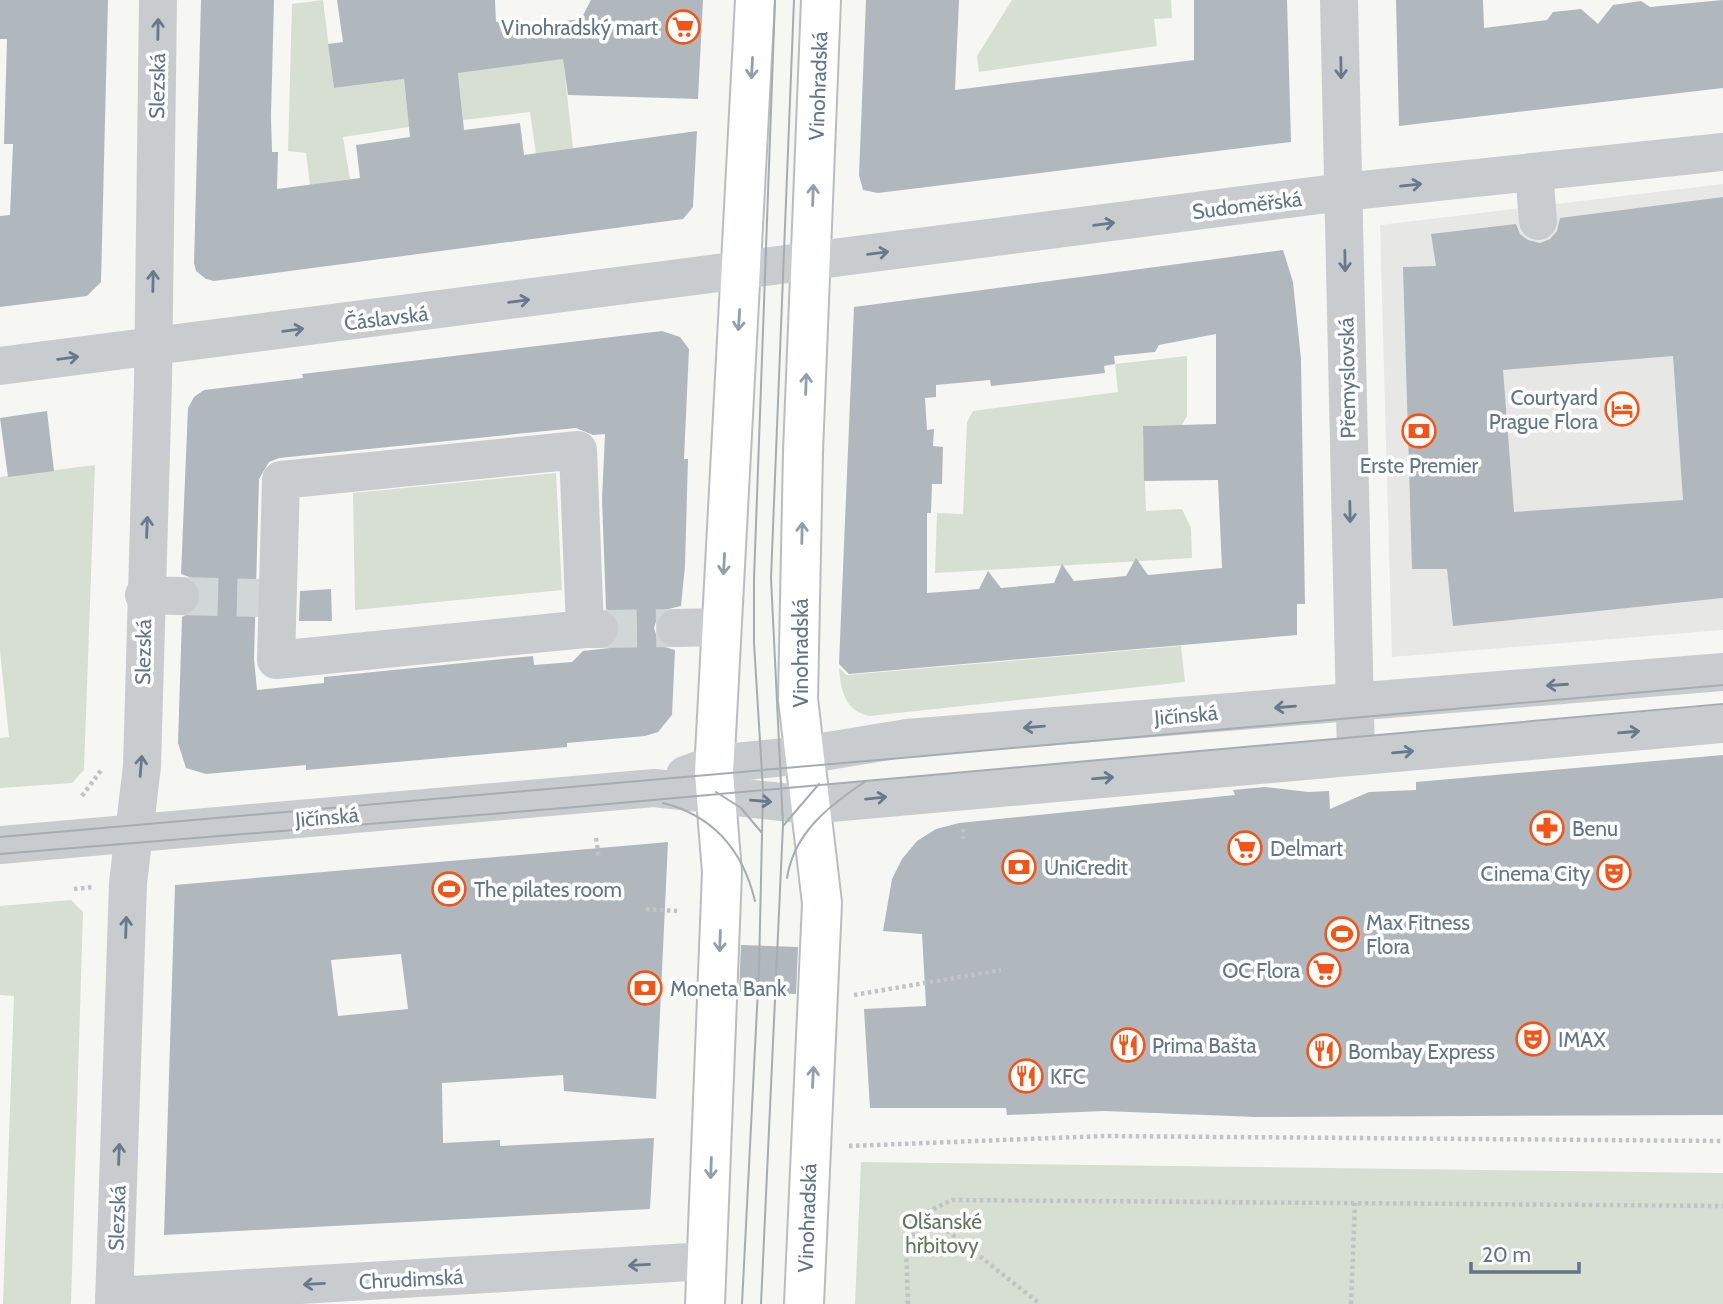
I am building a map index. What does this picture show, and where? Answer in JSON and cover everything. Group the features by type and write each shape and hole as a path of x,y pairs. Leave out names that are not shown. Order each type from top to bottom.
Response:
{"main road":[{"path":"705,1304 722,872 715,780 721,627 757,269 755,0"},
{"name":"Vinohradská","path":"804,1304 822,903 814,822 808,805 798,699 821,0"}],"street":[{"name":"Slezská","path":"114,1300 132,834 162,595 152,349 158,0"},
{"name":"Přemyslovská","path":"1339,0 1356,756"},
{"name":"Sudoměřská","path":"757,269 1343,192 1723,152"},
{"path":"1534,172 1538,221"},
{"name":"Čáslavská","path":"0,366 152,349 757,269"},
{"path":"578,450 592,629 276,660 269,598 281,480 578,450"},
{"path":"676,628 721,627"},
{"path":"1710,736 1712,673"},
{"name":"Jičínská","path":"0,845 654,788 715,780 804,755 907,738 1712,673"},
{"name":"Jičínská","path":"715,780 808,805 1356,756 1710,736"},
{"name":"Chrudimská","path":"114,1300 707,1261"}],"path":[{"path":"596,838 598,859"},
{"path":"74,888 89,887"},
{"path":"646,909 677,911"},
{"path":"853,996 1000,970"},
{"path":"842,1146 1104,1136 1723,1141"},
{"path":"908,1304 906,1246 925,1213 951,1200 1723,1206"},
{"path":"1351,1304 1354,1203"},
{"path":"925,1213 1040,1304"}],"shaded area":[{"path":"1723,184 1723,630 1392,657 1380,225"}],"green space":[{"path":"323,0 334,88 404,79 409,127 343,137 350,179 310,185 306,153 288,151 292,4"},
{"path":"1012,0 1171,0 1172,18 1154,19 1157,46 979,72 977,56"},
{"path":"563,58 573,148 536,154 530,112 463,120 458,72"},
{"path":"1187,356 1187,416 1182,425 1143,426 1146,511 1182,509 1191,528 1192,558 935,573 937,513 963,514 967,422 973,411 1118,392 1115,364"},
{"path":"95,465 84,770 72,783 0,788 0,738 9,737 0,651 0,477"},
{"path":"556,473 562,590 355,610 353,493"},
{"path":"1181,646 1185,682 870,716 849,704 843,692 839,668 847,675"},
{"path":"71,900 83,912 71,1304 3,1304 14,996 0,995 0,906"},
{"name":"Olšanské hřbitovy","path":"861,1162 1723,1173 1723,1304 855,1304"}],"building":[{"path":"0,0 108,0 101,282 87,296 0,307 0,216 10,215 13,144 4,144 7,39 0,39"},
{"path":"201,0 274,0 271,116 272,152 278,152 277,189 360,178 356,145 410,137 404,79 334,88 328,44 343,42 337,0 495,0 496,22 505,21 506,28 581,19 591,0 703,0 698,99 568,95 563,59 458,73 464,130 520,123 524,155 697,131 693,207 683,219 214,281 206,279 196,271 194,263"},
{"path":"866,0 959,0 955,90 1194,60 1194,0 1287,0 1291,142 878,193 863,190 859,175"},
{"path":"1396,0 1483,0 1484,28 1547,20 1553,12 1581,9 1598,24 1613,5 1641,1 1650,7 1723,0 1723,88 1399,126"},
{"path":"1723,197 1723,598 1453,626 1447,569 1412,569 1403,267 1436,266 1431,234 1516,224 1520,234 1528,240 1540,243 1550,239 1557,231 1560,218","holes":["1673,356 1683,500 1514,512 1503,370"]},
{"path":"1283,250 1293,282 1301,359 1305,604 1297,604 1297,635 849,674 839,664 854,307","holes":["1216,334 1216,424 1143,426 1144,481 1218,480 1222,568 1148,575 1136,558 1126,576 1074,581 1062,564 1054,583 1001,588 988,571 979,589 927,593 927,513 931,513 932,484 942,484 943,447 933,446 934,429 927,430 925,398 936,397 936,385 990,380 991,386 1105,373 1104,366 1115,364 1114,356 1155,352 1159,345"]},
{"path":"662,331 680,337 689,349 684,459 688,459 685,566 681,606 664,610 657,618 654,628 658,640 665,647 675,650 672,715 658,732 645,736 567,743 567,747 306,770 306,765 206,774 186,768 178,743 182,617 198,608 202,596 199,586 192,578 181,574 188,408 194,397 204,390 303,378 302,374","holes":["576,428 593,435 605,434 602,499 606,609 618,618 621,628 618,639 610,648 583,651 572,662 534,665 533,656 324,677 324,683 257,690 254,659 259,479 269,462 279,458"]},
{"path":"47,411 54,471 8,477 0,418"},
{"path":"331,589 332,621 299,621 300,591"},
{"name":"OC Flora","path":"1723,755 1723,1115 1255,1117 1104,1111 1007,1115 1006,1108 870,1108 864,1009 926,1006 922,934 883,931 892,879 902,859 917,841 936,829 959,823 1235,795 1233,790 1265,787 1308,792 1329,791 1330,809 1369,792 1416,790 1416,782"},
{"path":"668,842 656,1099 564,1091 563,1075 442,1083 443,1143 500,1140 500,1146 654,1138 650,1209 164,1235 175,885","holes":["401,954 408,1009 338,1016 331,960"]},
{"path":"741,945 798,947 796,994 739,992"}],"tunnel":[{"path":"180,596 260,598"},
{"path":"599,629 676,628"}],"tram line":[{"path":"742,1304 759,969 763,790 754,643 754,579 775,0"},
{"path":"761,1304 783,825 771,578 794,0"},
{"path":"0,837 1723,685"},
{"path":"0,854 564,808 1723,704"},
{"path":"787,878 797,847 806,833 827,810 866,781"},
{"path":"783,826 819,784"},
{"path":"716,792 741,808 762,833"},
{"path":"663,803 697,817 724,838 743,866 755,901"}],"place":[{"name":"Vinohradský mart","path":"683,27"},
{"name":"Courtyard Prague Flora","path":"1622,409"},
{"name":"Erste Premier","path":"1419,431"},
{"name":"Benu","path":"1547,828"},
{"name":"Delmart","path":"1245,848"},
{"name":"UniCredit","path":"1019,867"},
{"name":"Cinema City","path":"1614,873"},
{"name":"The pilates room","path":"449,889"},
{"name":"Max Fitness Flora","path":"1342,934"},
{"name":"OC Flora","path":"1324,970"},
{"name":"Moneta Bank","path":"645,988"},
{"name":"IMAX","path":"1533,1039"},
{"name":"Prima Bašta","path":"1128,1045"},
{"name":"Bombay Express","path":"1324,1051"},
{"name":"KFC","path":"1026,1076"}]}
